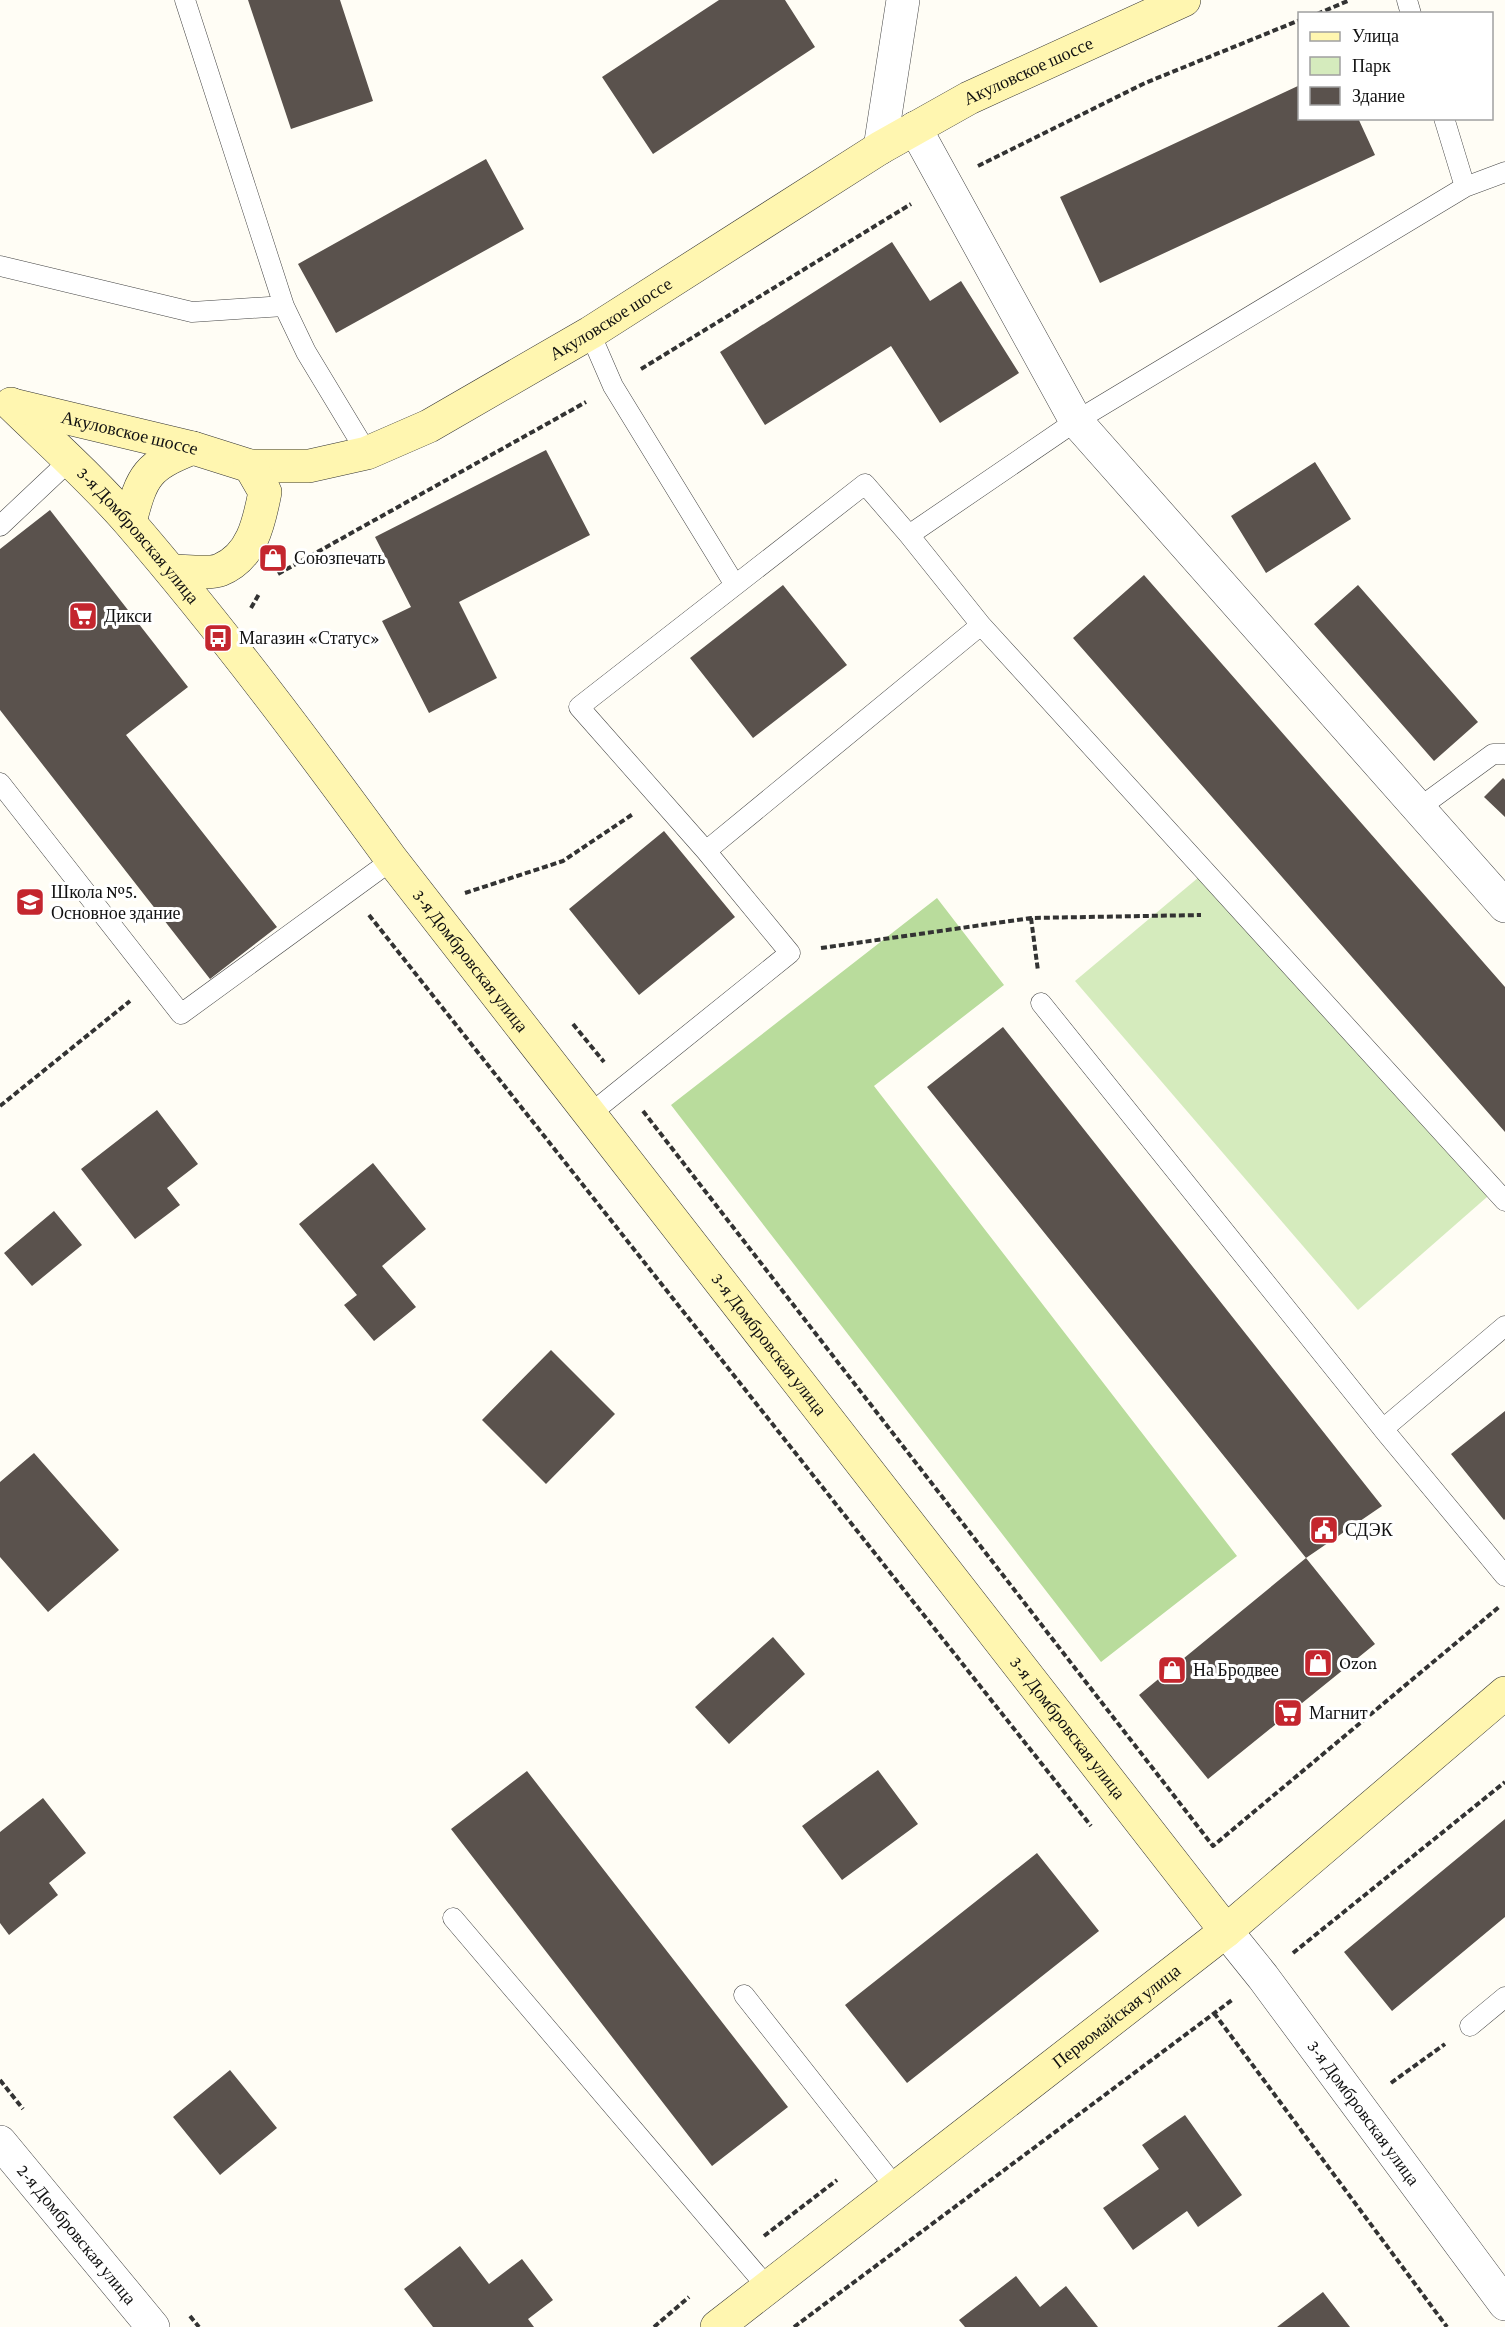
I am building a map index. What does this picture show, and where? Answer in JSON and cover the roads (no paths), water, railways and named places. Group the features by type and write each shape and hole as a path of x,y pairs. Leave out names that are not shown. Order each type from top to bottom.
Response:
{"street":[{"path":"880,148 903,0"},
{"name":"Акуловское шоссе","path":"5,402 193,448 250,466 309,466 367,453 429,426 590,333 880,148 969,98 1184,0"},
{"path":"915,128 1076,421 1505,906"},
{"name":"3-я Домбровская улица","path":"5,402 69,460 130,522 172,572 310,748 392,860 1263,1977 1505,2304"},
{"path":"130,522 136,499 146,476 165,459 193,448"},
{"path":"172,572 218,571 238,559 255,536 264,492 250,466"},
{"name":"Первомайская улица","path":"717,2327 1226,1931 1505,1693"},
{"name":"2-я Домбровская улица","path":"0,2142 153,2327"}],"lane":[{"path":"185,0 284,306 306,352 367,453"},
{"path":"1445,120 1465,187"},
{"path":"909,535 1076,421 1465,187 1505,172"},
{"path":"0,266 192,312 284,306"},
{"path":"590,333 614,386 735,585"},
{"path":"2,521 69,460"},
{"path":"590,1114 790,953 706,851 579,707 865,484 981,625 1505,1202"},
{"path":"706,851 981,625"},
{"path":"1419,808 1492,754 1505,754"},
{"path":"0,783 181,1014 392,860"},
{"path":"1041,1003 1383,1429 1505,1576"},
{"path":"1383,1429 1505,1326"},
{"path":"453,1918 768,2288"},
{"path":"744,1995 896,2188"},
{"path":"1470,2025 1505,1997"}],"place":[{"name":"Союзпечать","path":"273,558"},
{"name":"Дикси","path":"83,616"},
{"name":"Магазин «Статус»","path":"218,638"},
{"name":"Школа №5. Основное здание","path":"30,902"},
{"name":"СДЭК","path":"1324,1530"},
{"name":"Ozon","path":"1318,1663"},
{"name":"На Бродвее","path":"1172,1670"},
{"name":"Магнит","path":"1288,1713"}]}
